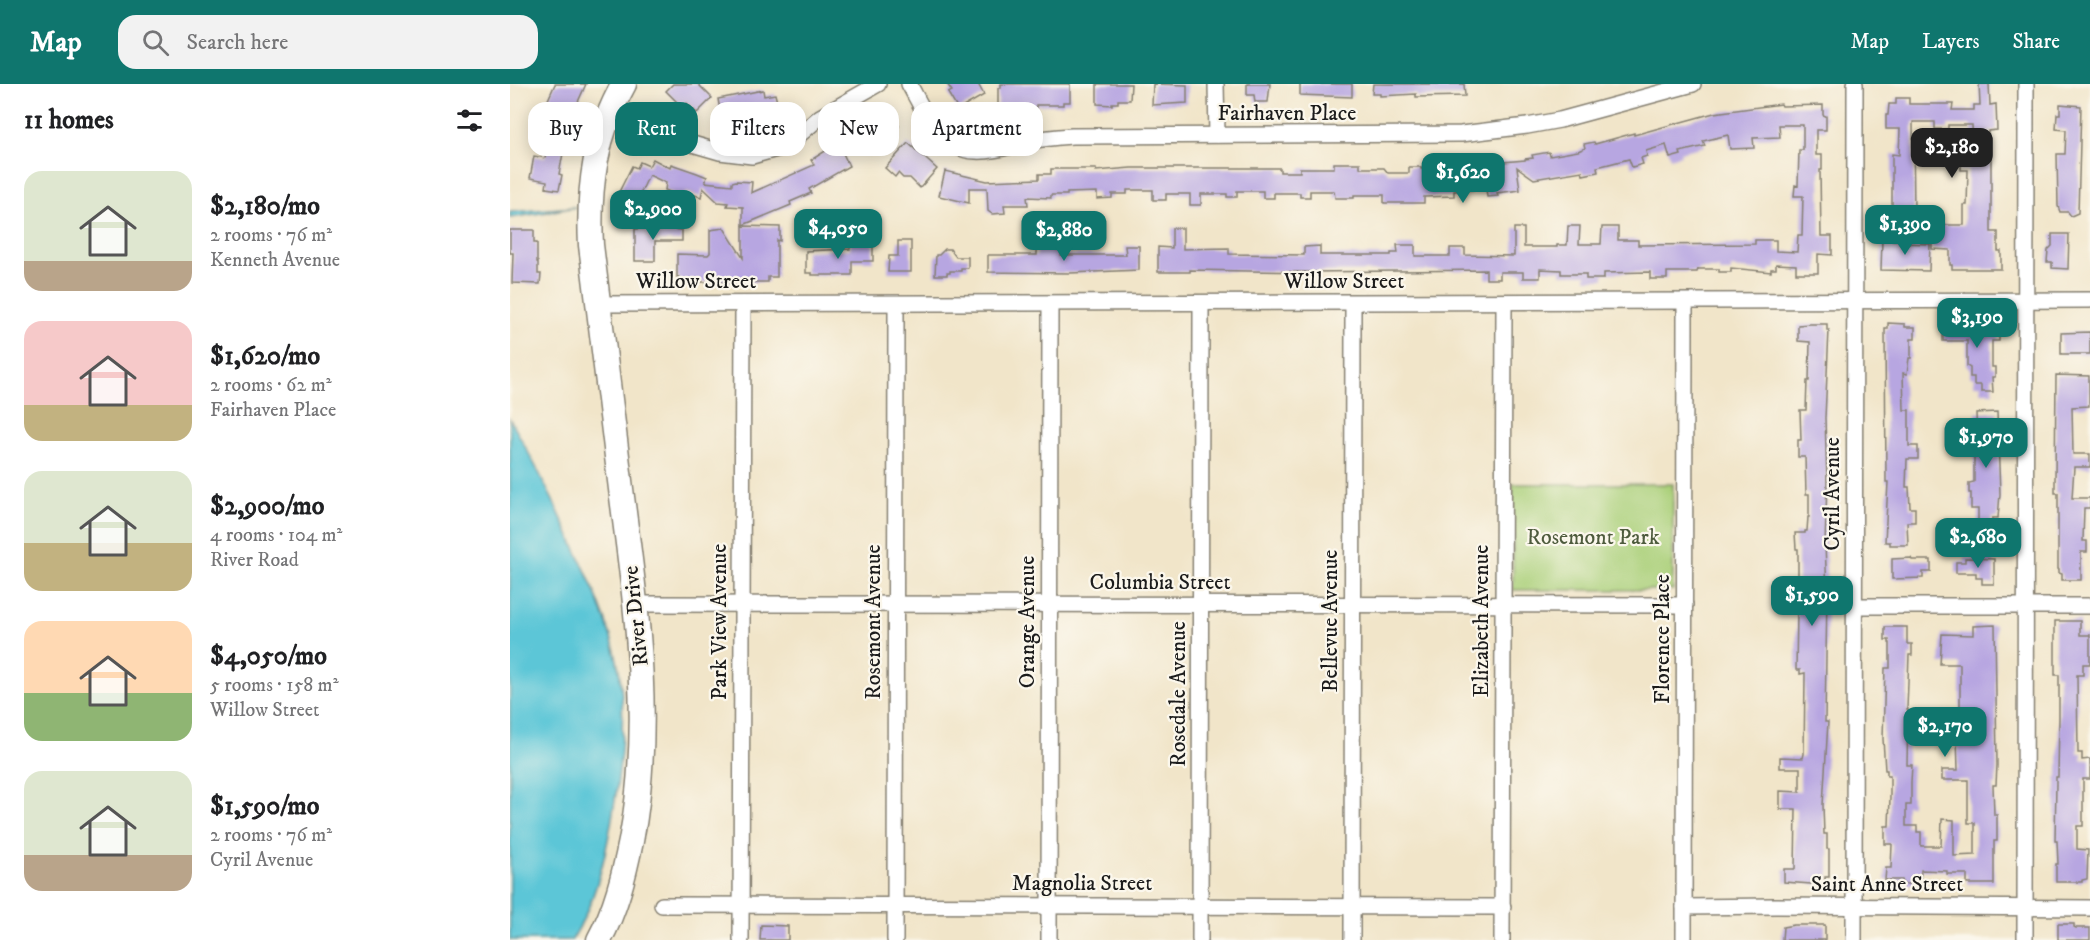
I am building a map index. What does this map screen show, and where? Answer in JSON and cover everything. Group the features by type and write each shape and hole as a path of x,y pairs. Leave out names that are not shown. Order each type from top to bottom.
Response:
{"main road":[{"name":"River Drive","path":"599,940 613,909 627,863 640,779 643,697 636,604 591,245 590,195 593,171 606,118 624,84"}],"street":[{"path":"606,118 720,152 752,156 780,148 792,141 820,117 878,84"},
{"name":"Fairhaven Place","path":"909,84 939,134 951,143 981,152 996,151 1031,141 1072,136 1429,135 1493,131 1560,120 1693,84"},
{"path":"1216,84 1216,135"},
{"name":"Cyril Avenue","path":"1854,940 1855,84"},
{"path":"2025,940 2026,84"},
{"name":"Willow Street","path":"597,296 743,304 2090,300"},
{"name":"Rosedale Avenue","path":"1200,940 1201,303"},
{"name":"Bellevue Avenue","path":"1352,940 1353,303"},
{"name":"Elizabeth Avenue","path":"1502,940 1504,303"},
{"name":"Florence Place","path":"1684,940 1685,303"},
{"name":"Park View Avenue","path":"741,940 743,304"},
{"name":"Rosemont Avenue","path":"895,940 896,304"},
{"name":"Orange Avenue","path":"1049,940 1050,304"},
{"name":"Columbia Street","path":"636,604 1684,605"},
{"path":"1855,606 2090,606"},
{"name":"Magnolia Street","path":"662,905 1503,907"},
{"name":"Saint Anne Street","path":"1684,907 2090,908"}],"green space":[{"name":"Rosemont Park","path":"1513,484 1673,484 1673,590 1513,590"}],"water":[{"path":"576,207 510,218 510,212"},
{"path":"510,419 549,492 591,584 614,648 621,684 622,744 608,839 592,898 572,940 510,940"}],"building":[{"path":"555,84 586,84 578,102 547,102"},
{"path":"673,84 698,84 712,98 698,112 698,102 677,102 666,91"},
{"path":"947,84 978,84 984,95 972,102 953,102 948,93 952,91"},
{"path":"1001,84 1070,84 1070,102 1063,102 1063,105 1043,105 1043,102 998,102 998,88 1001,88"},
{"path":"1097,84 1131,84 1130,100 1118,100 1118,103 1112,103 1112,105 1097,104"},
{"path":"1153,84 1187,85 1187,103 1152,105"},
{"path":"1247,84 1270,84 1268,102 1255,102 1254,95 1247,95"},
{"path":"1300,84 1352,84 1352,97 1300,95"},
{"path":"1373,84 1464,84 1465,96 1416,97 1416,94 1380,96 1380,94 1372,94"},
{"path":"1979,84 1989,84 1990,105 1996,104 1997,130 1988,131 1988,155 1991,155 1991,232 1998,232 2001,269 1952,269 1950,250 1932,249 1932,225 1964,225 1968,170 1961,170 1961,151 1973,151 1972,125 1948,125 1948,129 1935,129 1935,122 1913,122 1914,214 1892,214 1892,154 1899,155 1900,129 1886,129 1886,115 1888,115 1889,104 1896,104 1896,98 1909,98 1909,104 1953,104 1952,110 1974,110 1974,105 1980,105"},
{"path":"763,90 764,96 775,94 777,102 719,102 718,99"},
{"path":"1781,104 1782,106 1823,105 1823,115 1826,116 1826,130 1816,130 1816,155 1822,155 1822,170 1820,170 1821,236 1832,236 1832,255 1818,254 1818,273 1796,273 1796,265 1776,264 1776,269 1771,269 1771,272 1731,268 1731,272 1719,272 1719,269 1698,269 1697,272 1667,272 1667,279 1650,279 1650,272 1604,273 1604,279 1586,279 1586,274 1561,274 1561,270 1540,269 1540,278 1523,278 1523,272 1500,272 1500,279 1486,279 1486,270 1310,272 1190,270 1190,272 1158,272 1158,247 1172,248 1172,228 1183,228 1183,249 1229,248 1229,254 1304,255 1304,247 1320,246 1320,255 1391,255 1391,253 1398,253 1397,245 1415,245 1415,256 1450,256 1450,248 1465,248 1465,255 1514,256 1514,228 1524,228 1524,247 1557,247 1557,245 1567,245 1568,226 1580,226 1579,244 1601,244 1602,227 1618,227 1618,240 1638,240 1638,245 1755,244 1755,240 1776,240 1776,251 1797,252 1798,235 1802,235 1803,196 1794,196 1795,185 1798,186 1799,150 1803,150 1803,125 1779,125 1780,137 1753,138 1754,148 1730,149 1728,135 1703,141 1705,146 1680,152 1681,155 1670,158 1666,145 1646,151 1647,156 1641,158 1643,164 1632,167 1629,159 1597,167 1598,172 1583,175 1582,171 1534,179 1517,167 1520,190 1497,193 1498,196 1487,197 1486,189 1454,191 1454,196 1424,197 1424,203 1384,203 1384,195 1354,195 1354,198 1335,198 1334,191 1310,191 1310,197 1300,197 1300,193 1274,193 1274,198 1263,198 1263,191 1237,191 1237,197 1227,197 1227,194 1201,194 1201,205 1190,205 1190,194 1166,194 1166,200 1153,200 1153,190 1127,190 1127,194 1112,194 1112,198 1097,199 1097,192 1051,195 1051,198 1027,197 1028,205 1004,205 1005,213 992,214 988,211 987,188 969,188 969,203 939,196 945,171 987,181 1039,179 1039,174 1051,174 1051,169 1096,169 1096,171 1131,168 1280,168 1280,172 1300,172 1300,168 1334,168 1334,163 1360,163 1360,168 1384,168 1388,173 1409,173 1409,167 1421,167 1421,169 1481,168 1481,164 1525,160 1533,158 1532,155 1549,152 1550,156 1578,151 1585,148 1584,144 1594,142 1595,144 1634,133 1634,135 1714,113"},
{"path":"2060,104 2081,106 2078,213 2071,216 2068,212 2060,212 2058,206 2057,154 2065,154 2066,130 2056,129"},
{"path":"908,143 911,146 911,156 922,156 937,169 920,188 910,178 903,178 898,173 895,177 885,168 896,156 899,156 899,153"},
{"path":"534,156 545,158 545,156 562,156 559,190 546,188 547,181 530,178"},
{"path":"818,156 844,156 849,166 809,189 811,193 790,202 791,205 743,225 743,207 727,206 728,203 718,202 703,188 701,197 685,192 684,198 665,190 666,183 649,175 637,201 619,192 632,166 637,168 640,162 649,166 653,159 670,168 671,164 707,177 705,182 732,185 732,182 736,181 752,182 751,193 814,165 811,160"},
{"path":"743,226 780,227 780,241 777,240 777,277 768,277 768,282 679,282 677,254 708,255 710,253 710,230 724,228 743,258"},
{"path":"635,229 682,230 682,241 655,241 655,261 635,261"},
{"path":"510,230 534,230 534,243 537,243 538,274 541,274 540,284 512,283 513,253 510,253"},
{"path":"2052,234 2069,234 2068,269 2052,268 2052,262 2047,262 2048,250 2052,246"},
{"path":"1882,240 1930,244 1929,271 1881,270"},
{"path":"851,241 873,244 873,261 852,261 852,275 806,273 806,251 850,249"},
{"path":"898,241 911,241 911,272 888,272 889,256 898,256"},
{"path":"1125,246 1139,246 1139,270 1070,273 988,272 988,255 1037,255 1037,248 1061,250 1061,255 1126,255"},
{"path":"945,249 950,249 956,257 968,257 968,268 961,268 961,271 950,271 947,275 935,275 936,255"},
{"path":"1973,321 1999,321 1999,341 1992,341 1992,367 1995,367 1995,377 1992,377 1993,392 1981,392 1981,385 1974,385 1974,377 1970,377 1970,368 1967,366 1967,341 1943,341 1943,325 1973,323"},
{"path":"1888,323 1915,327 1915,339 1911,339 1911,358 1909,358 1907,374 1903,373 1904,410 1909,410 1909,446 1918,446 1918,459 1907,459 1906,487 1909,487 1910,508 1915,508 1915,522 1907,522 1908,545 1890,545 1890,542 1885,542 1888,482 1886,482 1885,329 1888,329"},
{"path":"1827,324 1827,330 1829,330 1825,418 1827,592 1825,722 1828,722 1823,805 1824,834 1827,834 1827,849 1829,849 1829,877 1825,877 1825,885 1784,882 1784,869 1795,869 1796,809 1780,809 1780,791 1800,792 1800,768 1780,768 1780,757 1803,758 1804,754 1805,673 1800,674 1800,670 1796,670 1797,613 1794,613 1795,592 1798,592 1798,549 1796,549 1795,533 1807,531 1809,517 1805,457 1798,457 1798,440 1801,440 1800,410 1806,410 1810,342 1798,341 1798,325"},
{"path":"2090,332 2090,354 2061,354 2061,333"},
{"path":"2056,375 2089,376 2089,406 2072,407 2073,454 2090,454 2090,467 2074,467 2072,498 2090,498 2090,508 2084,508 2083,541 2087,541 2087,552 2081,552 2081,580 2062,580 2062,574 2058,569 2058,493 2055,493"},
{"path":"1997,412 2000,494 1998,518 1992,518 1991,525 1978,525 1978,509 1971,509 1971,493 1969,493 1969,483 1974,482 1974,454 1970,454 1970,440 1977,440 1976,413"},
{"path":"1911,558 1912,560 1931,560 1931,572 1923,572 1923,578 1892,579 1892,559"},
{"path":"1965,558 1994,559 1994,584 1982,584 1982,578 1976,578 1976,573 1956,573 1956,562 1965,562"},
{"path":"2055,621 2080,621 2080,635 2090,635 2090,664 2083,664 2083,675 2077,675 2078,753 2082,753 2082,760 2090,759 2090,779 2083,779 2083,826 2077,826 2077,849 2088,850 2087,879 2082,882 2056,882 2059,675 2055,675"},
{"path":"1995,625 1997,765 1996,785 1993,785 1994,815 1997,815 1997,841 1994,841 1994,884 1967,884 1967,874 1921,870 1920,884 1902,884 1902,880 1885,880 1886,868 1891,868 1892,844 1885,844 1885,826 1889,826 1890,776 1887,776 1887,770 1885,770 1883,739 1885,668 1890,668 1890,643 1889,640 1885,640 1885,627 1907,627 1907,644 1912,644 1912,655 1909,655 1907,709 1907,765 1912,765 1911,805 1906,805 1906,826 1917,826 1917,832 1921,832 1921,846 1941,846 1942,819 1954,820 1954,856 1975,855 1975,823 1968,823 1968,780 1942,780 1942,770 1958,770 1957,737 1942,736 1942,720 1960,721 1960,664 1940,664 1942,634 1973,635 1973,626"},
{"path":"2058,924 2074,924 2076,928 2090,928 2090,940 2058,940"},
{"path":"761,925 788,926 788,940 760,940"},
{"path":"1825,925 1825,940 1782,940 1783,927"}]}
